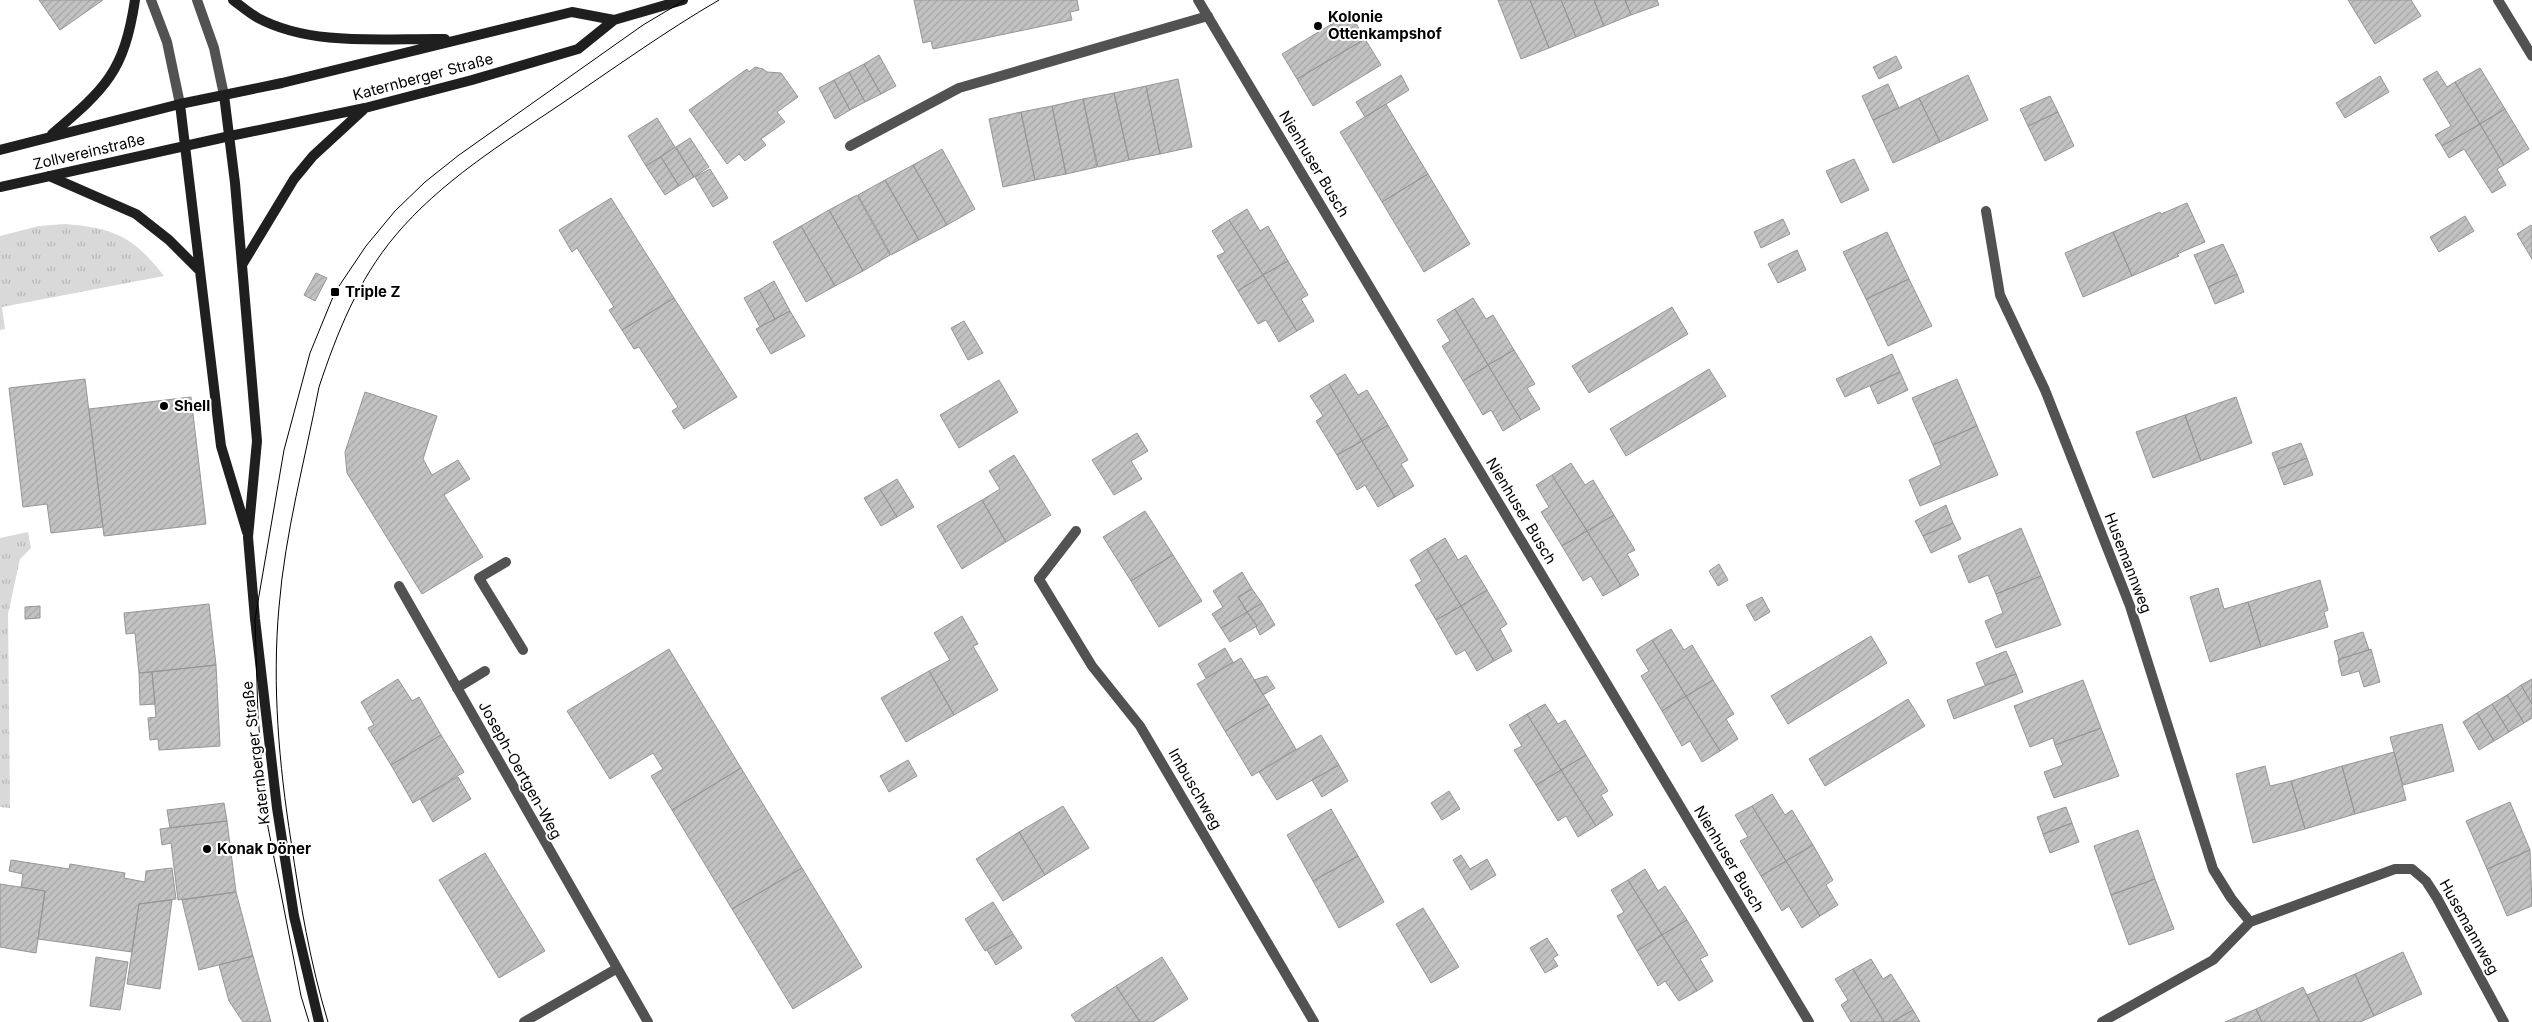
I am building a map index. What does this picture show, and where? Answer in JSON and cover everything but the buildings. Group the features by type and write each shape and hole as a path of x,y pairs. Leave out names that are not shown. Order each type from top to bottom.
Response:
{"main road":[{"path":"49,137 86,105 118,66 130,33 135,0"},
{"path":"233,0 258,18 300,32 341,38 458,39"},
{"name":"Katernberger Straße","path":"185,146 365,108 472,80 578,49 614,20 683,0"},
{"name":"Katernberger Straße","path":"318,1022 294,916 277,808 248,537 221,446 198,269 180,104 572,12 614,20"},
{"name":"Katernberger Straße","path":"224,95 230,136 257,440 248,537"},
{"name":"Zollvereinstraße","path":"0,150 180,104"},
{"path":"242,265 294,179 313,156 365,108"},
{"name":"Zollvereinstraße","path":"0,187 185,146"},
{"path":"49,176 136,214 169,240 198,269"}],"street":[{"path":"151,0 167,42 180,104"},
{"path":"197,0 214,48 224,95"},
{"name":"Nienhuser Busch","path":"1198,0 1809,1022"},
{"path":"2498,0 2532,56"},
{"path":"850,146 959,88 1208,16"},
{"name":"Husemannweg","path":"1986,211 2000,294 2045,390 2130,606 2213,869 2231,898 2250,922"},
{"name":"Imbuschweg","path":"1076,531 1039,579 1092,666 1140,726 1314,1022"},
{"path":"506,562 479,578 523,650"},
{"name":"Joseph-Oertgen-Weg","path":"399,586 616,969 648,1022"},
{"path":"457,688 485,671"},
{"name":"Husemannweg","path":"2102,1022 2213,960 2250,922 2395,869 2412,869 2426,881 2438,898 2504,1022"},
{"path":"524,1022 616,969"}],"green space":[{"path":"65,224 97,228 122,237 143,252 164,276 2,307 5,329 0,330 0,236 39,226"},
{"path":"28,532 31,548 20,559 8,614 10,808 0,807 0,538"}],"tram line":[{"path":"309,1022 301,996 267,822 258,717 255,619 284,450 310,353 335,292 366,246 395,211 425,182 459,155 643,25 685,0"},
{"path":"328,1022 306,932 287,812 280,754 276,666 279,607 291,524 319,387 333,347 359,289 370,271 395,236 432,198 473,164 659,38 719,0"}],"place":[{"name":"Kolonie Ottenkampshof","path":"1318,26"},
{"name":"Triple Z","path":"335,292"},
{"name":"Shell","path":"164,406"},
{"name":"Konak Döner","path":"207,849"}]}
